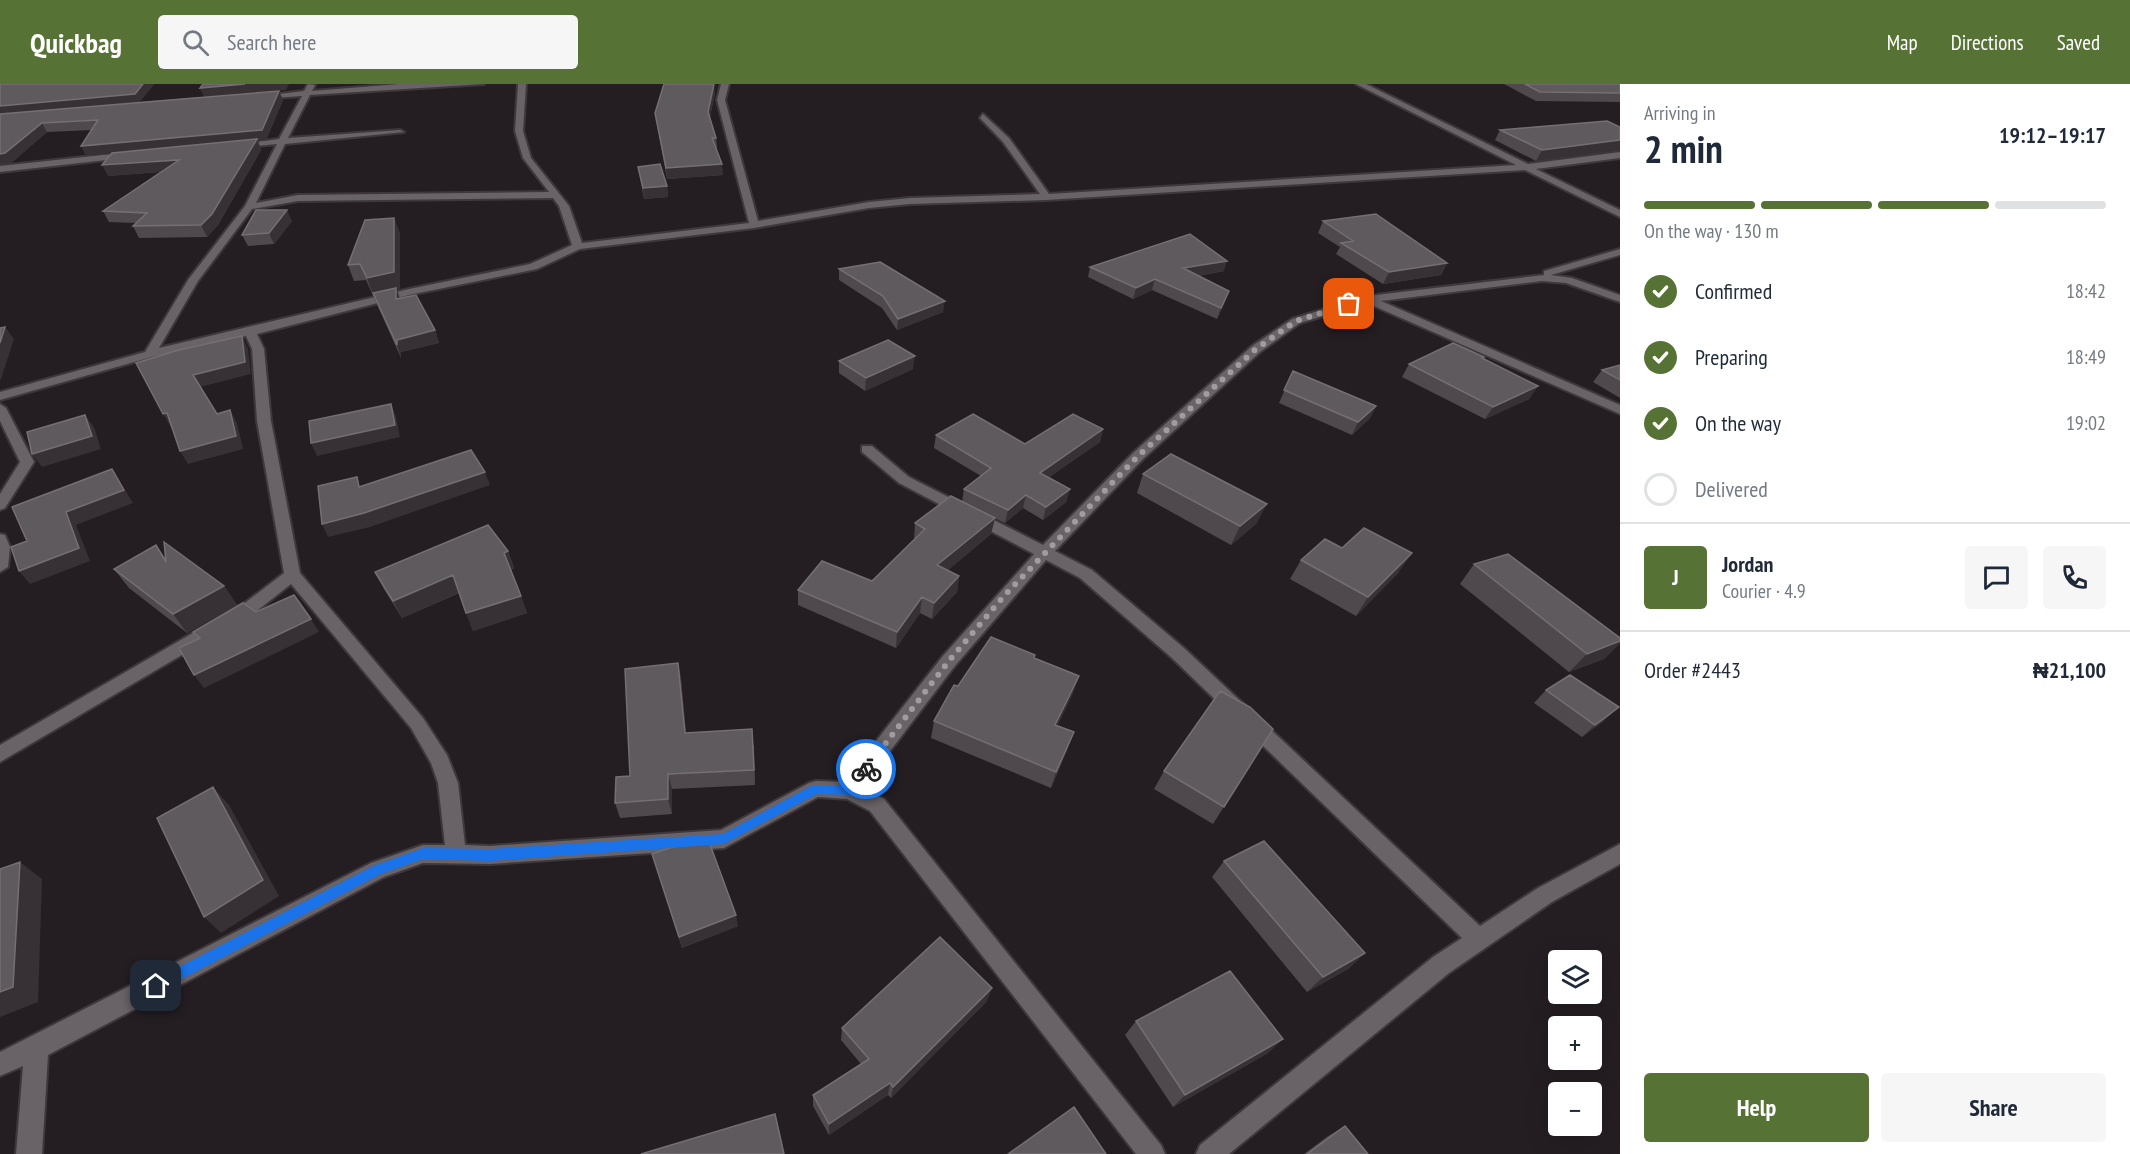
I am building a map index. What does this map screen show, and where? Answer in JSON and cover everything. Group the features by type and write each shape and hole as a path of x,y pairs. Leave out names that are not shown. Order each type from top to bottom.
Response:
{"street":[{"path":"250,97 310,88 480,84"},
{"path":"522,84 519,130 527,158 564,206 578,246"},
{"path":"725,84 721,100 754,225"},
{"path":"1360,84 1620,214"},
{"path":"150,354 193,280 249,207 285,141 310,88"},
{"path":"983,116 1006,140 1046,197"},
{"path":"226,146 399,132"},
{"path":"0,169 145,154"},
{"path":"0,396 150,354 250,332 409,292 533,267 578,246 754,225 879,204 1351,180 1528,167 1620,155"},
{"path":"249,207 298,198 554,195"},
{"path":"1542,278 1542,274 1575,267 1620,252"},
{"path":"849,792 948,662 1044,553 1138,456 1256,349 1296,321 1367,299 1542,278 1568,280 1620,299"},
{"path":"1367,299 1620,410"},
{"path":"250,332 258,349 264,421 292,575 417,723 440,761 448,783 456,854"},
{"path":"0,408 27,462 0,505"},
{"path":"867,449 904,480 1044,553 1070,563 1086,574 1179,653 1478,939"},
{"path":"0,567 1,545"},
{"path":"0,754 252,606 292,575"},
{"path":"0,1064 36,1048 378,870 423,854 490,855 724,839 816,789 849,792 877,806 1152,1154"},
{"path":"1209,1154 1441,965 1545,895 1620,853"},
{"path":"29,1154 36,1048"}],"building":[{"path":"0,84 143,84 135,94 0,106"},
{"path":"203,84 245,84 200,88"},
{"path":"664,84 714,84 708,112 716,138 712,138 722,164 666,168 655,113"},
{"path":"1525,84 1620,84 1620,93 1540,92"},
{"path":"279,91 262,130 81,146 98,120 42,123 5,153 0,154 0,114"},
{"path":"1607,121 1620,127 1620,140 1542,150 1500,130"},
{"path":"257,139 212,214 201,225 133,226 147,213 103,211 179,160 102,165 112,153"},
{"path":"660,164 667,186 643,188 638,167"},
{"path":"256,210 287,210 269,233 242,235"},
{"path":"1376,214 1447,263 1389,272 1341,243 1353,241 1323,221"},
{"path":"394,218 394,272 367,278 360,264 348,265 365,220"},
{"path":"1190,234 1227,261 1183,268 1229,291 1221,308 1155,279 1136,288 1090,267"},
{"path":"880,262 945,301 898,319 883,296 839,269"},
{"path":"396,288 396,299 416,295 435,330 397,340 397,345 373,293"},
{"path":"5,327 0,343 0,328"},
{"path":"242,336 245,362 193,375 217,414 230,410 236,436 180,451 167,413 163,414 136,363 179,350"},
{"path":"888,340 915,356 866,378 839,361"},
{"path":"1453,343 1538,386 1493,407 1409,364"},
{"path":"1620,365 1620,380 1602,370"},
{"path":"1293,371 1376,406 1358,422 1284,390"},
{"path":"391,404 395,425 311,443 309,421"},
{"path":"973,414 1025,444 1073,414 1103,429 1040,473 1070,489 1046,507 1026,495 1008,510 964,489 991,468 936,435"},
{"path":"85,415 92,436 32,454 27,432"},
{"path":"471,450 485,472 364,513 322,524 318,486 357,477 359,487"},
{"path":"1171,454 1267,504 1240,526 1143,474"},
{"path":"112,469 124,490 66,512 79,548 19,571 11,547 27,541 12,507"},
{"path":"951,496 995,518 937,565 959,576 934,603 922,597 897,632 798,590 822,561 872,581 925,529 915,523"},
{"path":"488,525 508,551 504,553 521,596 466,613 453,575 393,601 375,572"},
{"path":"1364,528 1412,553 1368,597 1301,560 1325,539 1342,548"},
{"path":"164,542 224,586 173,614 114,569 156,545 166,562"},
{"path":"1508,554 1620,638 1620,641 1587,654 1474,564"},
{"path":"294,595 311,619 194,675 179,648 200,638 193,632 243,603 256,612"},
{"path":"991,637 1079,676 1055,725 1074,732 1056,772 934,721 954,685 958,686"},
{"path":"678,663 685,733 752,729 754,770 668,774 668,799 615,803 616,777 630,776 625,669"},
{"path":"1570,675 1619,707 1595,725 1546,690"},
{"path":"1220,691 1250,707 1273,729 1224,807 1164,771"},
{"path":"213,787 263,880 204,917 157,818"},
{"path":"708,839 736,915 679,937 652,854 690,841"},
{"path":"1264,841 1365,953 1323,977 1224,861"},
{"path":"20,862 13,987 0,992 0,869"},
{"path":"940,937 992,988 893,1087 890,1083 829,1124 813,1095 869,1059 842,1028"},
{"path":"1230,971 1283,1039 1185,1095 1136,1021"},
{"path":"1074,1107 1106,1154 1008,1154"},
{"path":"775,1114 784,1154 641,1154"},
{"path":"1345,1126 1368,1154 1307,1154"}],"way so far":[{"path":"866,769 948,662 1004,596 1138,456 1256,349 1296,321 1349,304"}],"route":[{"path":"156,986 378,870 423,854 490,855 724,839 816,789 849,792 866,769"}]}
